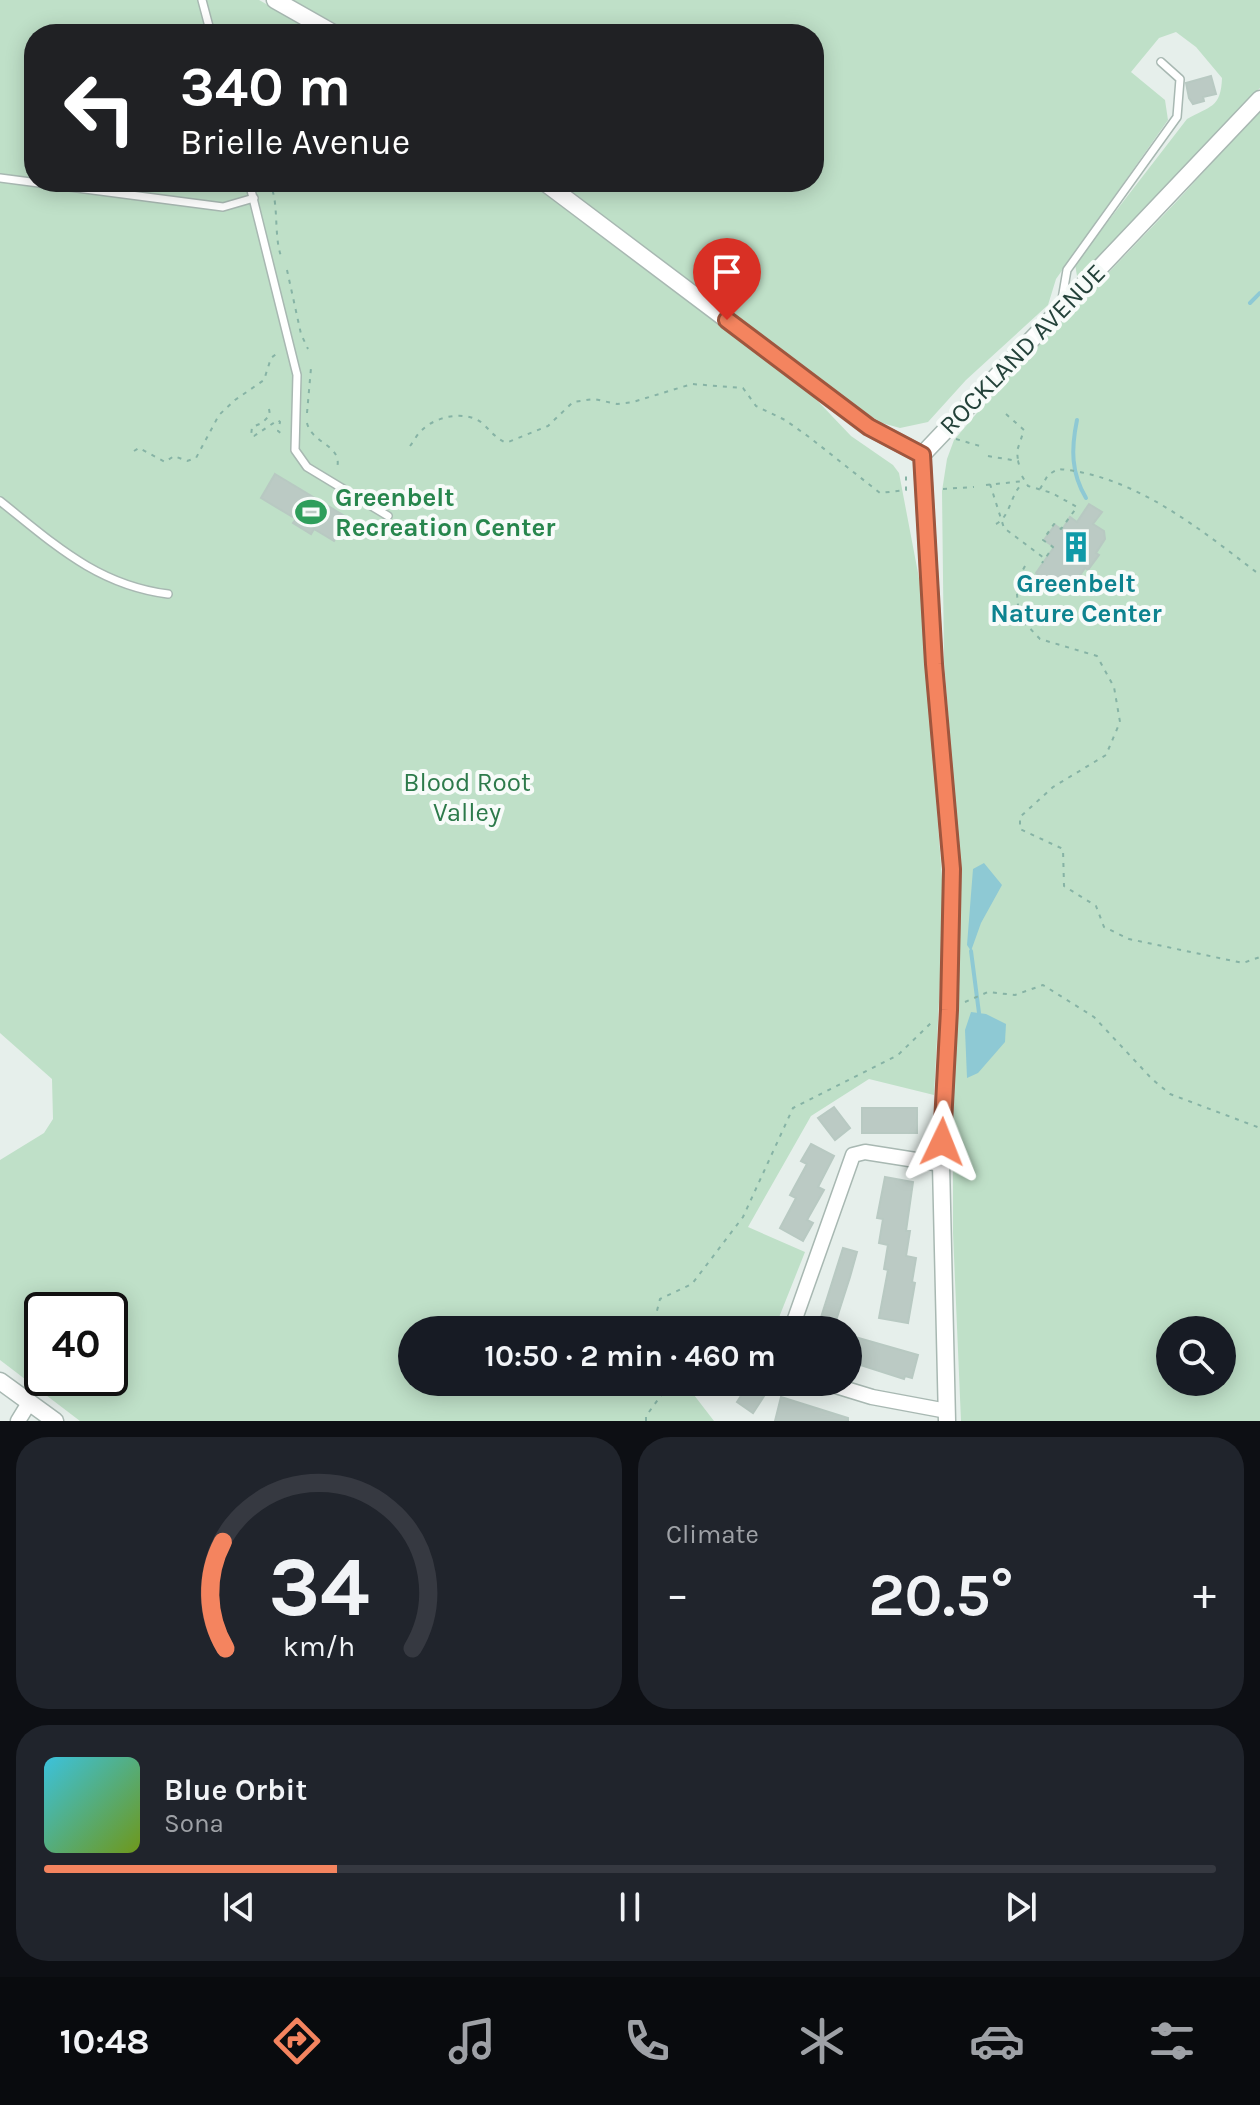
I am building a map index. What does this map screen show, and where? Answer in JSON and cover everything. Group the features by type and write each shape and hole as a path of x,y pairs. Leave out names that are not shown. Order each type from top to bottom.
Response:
{"street":[{"path":"275,0 317,24"},
{"name":"ROCKLAND AVENUE","path":"947,1416 941,1164 951,969 952,869 934,664 922,455 1260,99"},
{"path":"557,192 869,427 922,455"},
{"path":"796,1316 853,1155 865,1152 941,1164"},
{"path":"0,1381 55,1421"},
{"path":"862,1394 947,1416"},
{"path":"18,1421 29,1403"}],"lane":[{"path":"202,0 208,24"},
{"path":"1061,307 1067,270 1177,117 1180,79 1161,62"},
{"path":"0,178 24,181"},
{"path":"108,192 223,207 254,198"},
{"path":"252,192 297,375 295,450 307,467 388,516"},
{"path":"0,501 58,547 111,580 143,591 168,594"}],"path":[{"path":"273,192 275,238 281,256"},
{"path":"287,270 301,334 308,349"},
{"path":"134,451 139,448 165,462 174,456 187,461 196,458 219,415 264,380 271,358 281,351"},
{"path":"311,368 308,428 313,436 336,453 339,461 337,468"},
{"path":"410,446 423,429 444,418 466,415 482,423 492,437 506,443 548,426 573,402 594,399 625,403 692,384 718,384 743,388 756,406 785,420 880,493 906,490 906,474"},
{"path":"269,409 270,415 252,427 251,436 278,420 278,431 283,435"},
{"path":"1006,414 1024,430 1017,451 1020,468"},
{"path":"955,439 980,446"},
{"path":"988,456 1018,461"},
{"path":"1040,489 1051,472 1068,470 1118,483 1198,528 1260,575"},
{"path":"1022,476 1024,482"},
{"path":"996,524 1001,522 1016,489 1024,482"},
{"path":"1042,563 1053,547 1043,540 1054,524 1061,529 1077,507 1062,497 1024,482 988,485 1001,522 1009,533 1045,558"},
{"path":"943,489 974,487"},
{"path":"1025,566 1016,583 1019,617 1040,639 1097,656 1114,687 1120,722 1106,755 1053,787 1020,817 1020,829 1063,849 1064,886 1096,906 1104,927 1129,939 1243,963 1260,957"},
{"path":"973,999 988,992 1015,995 1043,985 1094,1017 1170,1094 1260,1128"},
{"path":"656,1316 660,1299 692,1284 743,1217 793,1108 898,1055 940,1014"},
{"path":"646,1421 646,1416 661,1396"}],"green space":[{"name":"Blood Root Valley","path":"0,0 259,0 302,24 24,24 24,192 542,192 811,394 851,436 893,465 899,473 922,594 944,908 934,1095 869,1079 811,1116 748,1227 805,1252 780,1316 398,1316 398,1396 695,1396 714,1421 80,1421 47,1396 128,1396 128,1292 24,1292 24,1378 0,1360 0,1160 44,1133 53,1119 52,1079 0,1033"},
{"path":"292,0 1260,0 1260,88 1077,276 1075,264 1187,119 1217,101 1222,78 1196,47 1176,32 1159,38 1131,72 1165,100 1168,120 1056,279 1048,305 966,380 928,422 900,428 882,423 854,406 571,192 824,192 824,24 336,24"},
{"path":"1260,110 1260,1421 961,1421 953,1233 953,1078 960,937 960,862 944,662 942,491 947,459 954,440 999,387"}],"water":[{"path":"984,863 1002,885 981,923 971,951 967,945 973,869"},
{"path":"971,1012 986,1014 1006,1024 1005,1042 978,1073 967,1078 965,1030"}],"building":[{"path":"1211,76 1216,94 1203,97 1204,101 1193,104 1186,83"},
{"name":"Greenbelt Recreation Center","path":"275,474 348,518 334,541 314,529 311,534 293,523 296,519 261,498"},
{"name":"Greenbelt Nature Center","path":"1089,504 1102,512 1093,524 1104,531 1105,539 1096,553 1099,555 1088,570 1085,568 1070,590 1052,577 1048,582 1036,573 1054,547 1044,540 1055,525 1062,530 1070,517 1077,522"},
{"path":"834,1107 850,1128 835,1140 818,1118"},
{"path":"862,1108 917,1108 917,1133 862,1133"},
{"path":"811,1144 834,1156 818,1187 824,1190 807,1220 813,1223 803,1241 780,1228 796,1198 790,1195 807,1164 801,1161"},
{"path":"885,1177 913,1182 906,1256 916,1258 908,1323 879,1318 888,1270 884,1269 888,1245 879,1243 883,1219 877,1218"},
{"path":"843,1248 857,1252 837,1316 821,1316"},
{"path":"862,1339 918,1355 912,1378 905,1376 904,1379 862,1366"},
{"path":"741,1396 764,1396 753,1413 737,1402"},
{"path":"781,1397 848,1418 848,1421 775,1421"}],"waterway":[{"path":"1250,303 1260,293"},
{"path":"1077,420 1074,460 1077,479 1086,498"},
{"path":"971,951 979,1013"}],"place":[{"name":"Greenbelt Recreation Center","path":"311,512"},
{"name":"Greenbelt Nature Center","path":"1076,547"}],"route":[{"path":"727,320 869,427 922,455 937,713 952,869 942,1142"}]}
